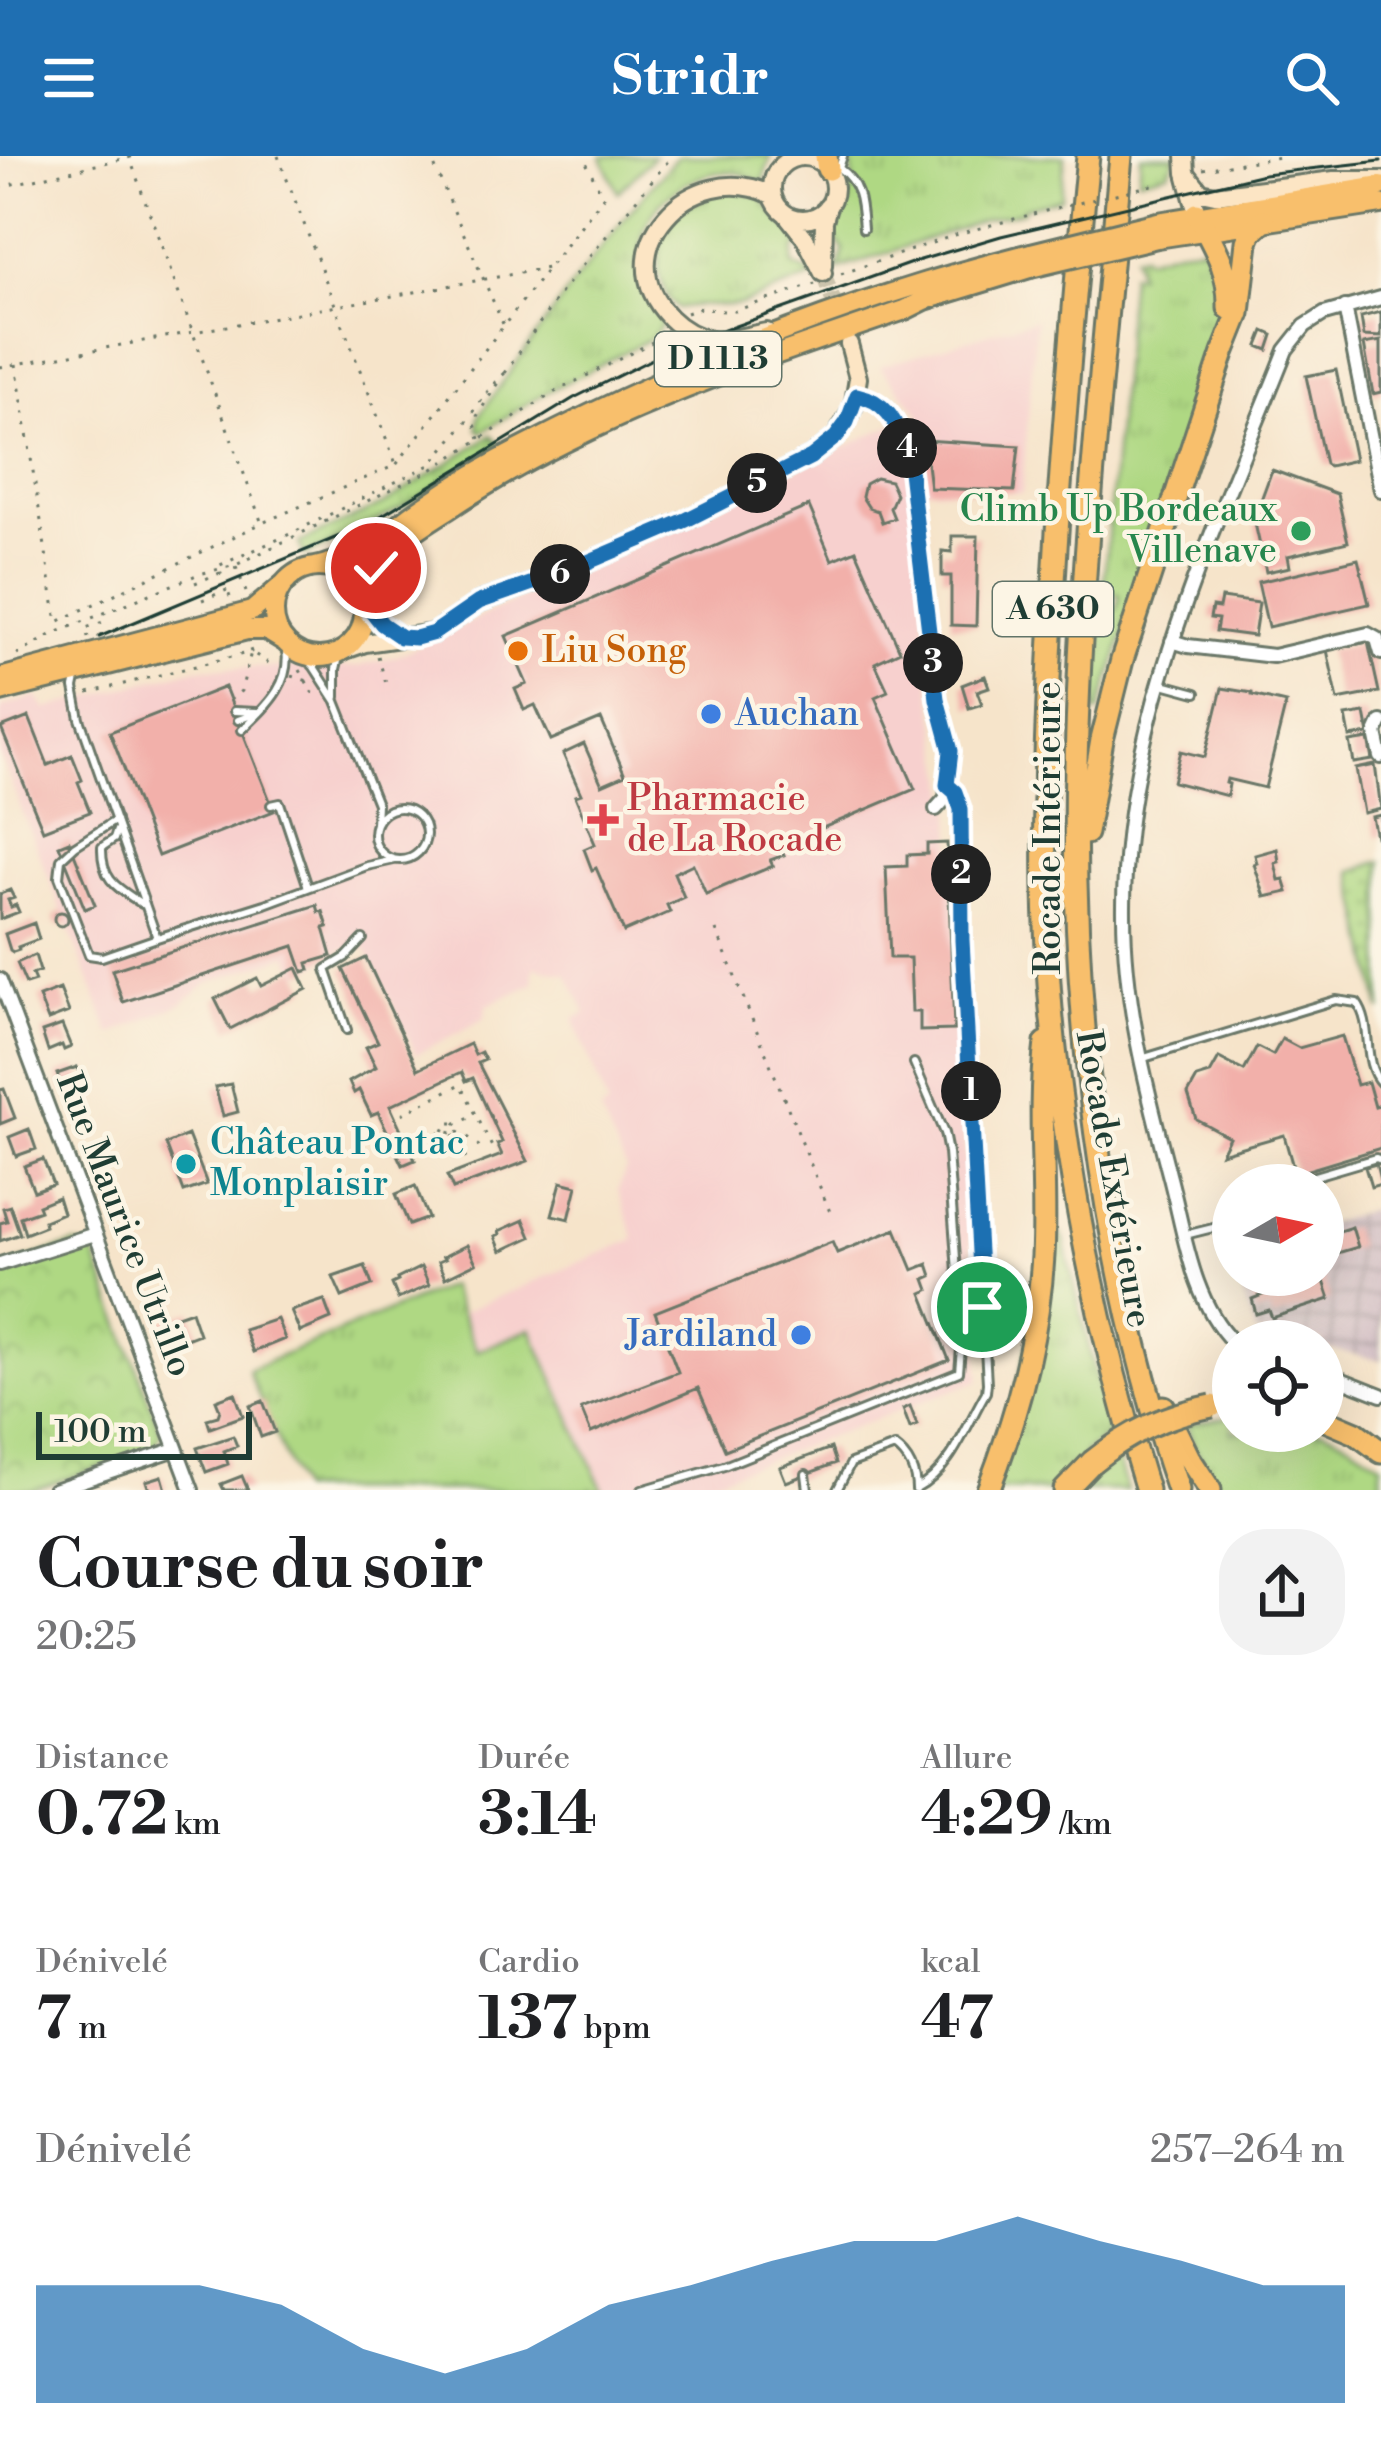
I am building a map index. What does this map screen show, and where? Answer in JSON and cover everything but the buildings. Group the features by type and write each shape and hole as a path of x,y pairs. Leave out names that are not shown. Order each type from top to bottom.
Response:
{"highway":[{"path":"1078,156 1083,212"},
{"name":"Rocade Extérieure","path":"1088,156 1055,555 1044,870 1064,1129 1099,1316 1147,1490"},
{"name":"Rocade Intérieure","path":"1121,156 1086,561 1076,764 1076,893 1091,1094 1112,1230 1140,1359 1178,1490"},
{"path":"1076,893 1102,740 1122,660 1239,313 1247,242 1264,220"},
{"path":"1202,223 1223,261 1228,281 1223,352"},
{"path":"983,1490 1012,1419 1036,1325 1043,1255 1041,1079 1051,1006"},
{"path":"1140,1359 1210,1490"},
{"path":"1065,1490 1120,1439 1184,1411 1212,1407"},
{"path":"1344,1428 1381,1452"}],"main road":[{"path":"789,159 827,163 834,188 824,221 823,273 805,238 772,195 774,165 789,159"},
{"path":"1185,165 1201,192 1215,195 1334,179 1381,183"},
{"path":"1185,165 1202,223"},
{"path":"772,195 732,179 683,195 670,206 650,239 649,277 663,310 698,336 724,340 797,327"},
{"name":"D 1113","path":"311,568 349,556 455,485 525,446 797,327 921,285 1381,183"},
{"name":"D 1113","path":"1202,223 1381,204"},
{"path":"786,214 813,218 828,206"},
{"name":"D 1113","path":"363,600 376,568 393,550 464,498 532,459 750,362 1031,261"},
{"path":"0,678 245,622 303,655 325,657 365,643 434,633 479,602 686,520 811,457 836,437 857,395 858,378 849,344"},
{"path":"0,692 245,622 287,580 311,568 325,567 349,578 382,624 401,637"},
{"path":"284,641 277,629 275,604 287,580"},
{"path":"343,651 362,628 363,600"}],"street":[{"path":"1216,1320 1185,1235 1140,1059 1130,995 1124,917 1126,839 1138,758 1172,641 1286,350 1305,326 1324,314 1381,298"},
{"path":"1345,308 1381,490"},
{"path":"857,395 892,414 907,446 937,699 951,751 946,798 936,809"},
{"path":"1172,641 1273,656 1368,634 1377,640 1381,653"},
{"path":"1381,722 1376,733 1381,757"},
{"name":"Rue Maurice Utrillo","path":"0,980 191,1490"},
{"path":"0,1264 95,1234"},
{"path":"1344,1380 1381,1395"},
{"path":"55,1490 176,1449"}],"lane":[{"path":"827,163 854,178 863,229"},
{"path":"242,730 274,700 287,658 284,641"},
{"path":"336,701 336,669 343,651"},
{"path":"303,655 336,701 376,804 376,847 394,860"},
{"path":"82,671 74,684 80,719 157,938"},
{"path":"1159,683 1196,693"},
{"path":"236,716 261,712"},
{"path":"837,1490 851,1463 895,1448 904,1454 916,1477 916,1490 932,1482 986,1392 962,940 961,809 947,785"},
{"path":"271,805 280,803 308,887"},
{"path":"117,823 75,846 61,860 59,878 94,957 367,866 416,855 426,836 418,815 376,804"},
{"path":"376,823 394,808"},
{"path":"117,823 114,839 101,848 100,856 113,886 146,905"},
{"path":"367,866 376,847"},
{"path":"347,1030 326,968 346,957 363,939"},
{"path":"1140,1059 1347,1000 1364,1012 1373,1075 1381,1083"},
{"path":"642,1490 724,1466 959,1372 962,1337 948,1153 914,1063"},
{"path":"1344,1167 1381,1160"},
{"path":"1185,1235 1212,1228"},
{"path":"806,1474 808,1490"}],"path":[{"path":"0,187 131,156 262,523"},
{"path":"278,156 396,465"},
{"path":"430,156 504,325"},
{"path":"16,364 57,622 262,523 396,465 603,197 583,156"},
{"path":"480,439 474,421 505,373 564,288 672,156"},
{"path":"1034,214 1161,183 1185,165 1286,156"},
{"path":"0,368 549,268"},
{"path":"195,584 432,467 505,373"},
{"path":"230,700 242,691 251,652 238,598 231,600 218,566 432,467"},
{"path":"27,648 179,582 219,571"},
{"path":"202,600 227,590"},
{"path":"75,696 251,652"},
{"path":"716,930 832,1217"},
{"path":"402,1114 461,1084 493,1149"},
{"path":"467,1160 454,1132 457,1124 476,1115"},
{"path":"443,1131 449,1121 457,1124"},
{"path":"415,1143 443,1131 467,1133 486,1152"}],"shaded area":[{"path":"1036,319 1022,493 924,489 919,413 880,366"},
{"path":"907,418 930,683 952,811 959,1059 980,1380 686,1490 603,1490 532,1329 477,1351 460,1313 635,1239 618,1190 626,1168 600,1112 608,1107 573,1019 586,1013 567,974 534,967 534,984 487,1005 484,1019 416,1054 366,949 344,949 299,975 288,955 207,983 181,1004 111,1035 0,756 0,708 37,696 46,709 197,668 356,667 397,656"},
{"path":"1381,1207 1381,1360 1344,1352 1344,1320 1251,1320 1243,1296 1344,1296 1344,1218"}],"green space":[{"path":"601,156 654,156 618,192"},
{"path":"678,156 770,159 762,183 736,173 711,174 681,187 656,209 647,223 641,255 661,318 653,337 482,432 479,416 526,349 599,250"},
{"path":"848,156 1065,156 1061,198 836,270 844,250 832,234 852,186"},
{"path":"1141,156 1176,156 1169,172 1139,179"},
{"path":"724,188 763,197 801,242 794,250 793,265 815,276 742,304 677,308 668,299 658,272 661,237 678,210"},
{"path":"1204,246 1221,303 1218,341 1099,712 1095,712 1102,607 1117,609 1120,595 1103,592 1130,274 1138,274 1134,256"},
{"path":"492,435 500,446 380,519 304,556 299,543 384,504"},
{"path":"1381,861 1381,1011 1352,871"},
{"path":"1052,1235 1064,1241 1109,1434 1086,1451 1051,1490 994,1490"},
{"path":"74,1244 92,1248 161,1433 154,1449 32,1490 0,1490 0,1268"},
{"path":"449,1286 477,1351 531,1329 603,1490 299,1490 248,1370"},
{"path":"1212,1420 1212,1452 1344,1452 1344,1440 1381,1464 1381,1490 1221,1490 1187,1425"},
{"path":"1117,1458 1127,1490 1079,1490"}],"tunnel":[{"path":"823,273 841,323"}],"tram line":[{"path":"99,637 366,525 574,398 658,356 727,329 1001,236 1264,174 1381,161"}],"place":[{"name":"Climb Up Bordeaux Villenave","path":"1301,531"},
{"name":"Liu Song","path":"518,651"},
{"name":"Auchan","path":"711,714"},
{"name":"Pharmacie de La Rocade","path":"603,820"},
{"name":"Château Pontac Monplaisir","path":"186,1164"},
{"name":"Jardiland","path":"801,1335"}],"route":[{"path":"376,568 363,600 373,615 401,637 434,633 479,602 686,520 811,457 836,437 857,395 892,414 907,446 937,699 951,751 947,785 961,809 962,940 982,1307"}]}
